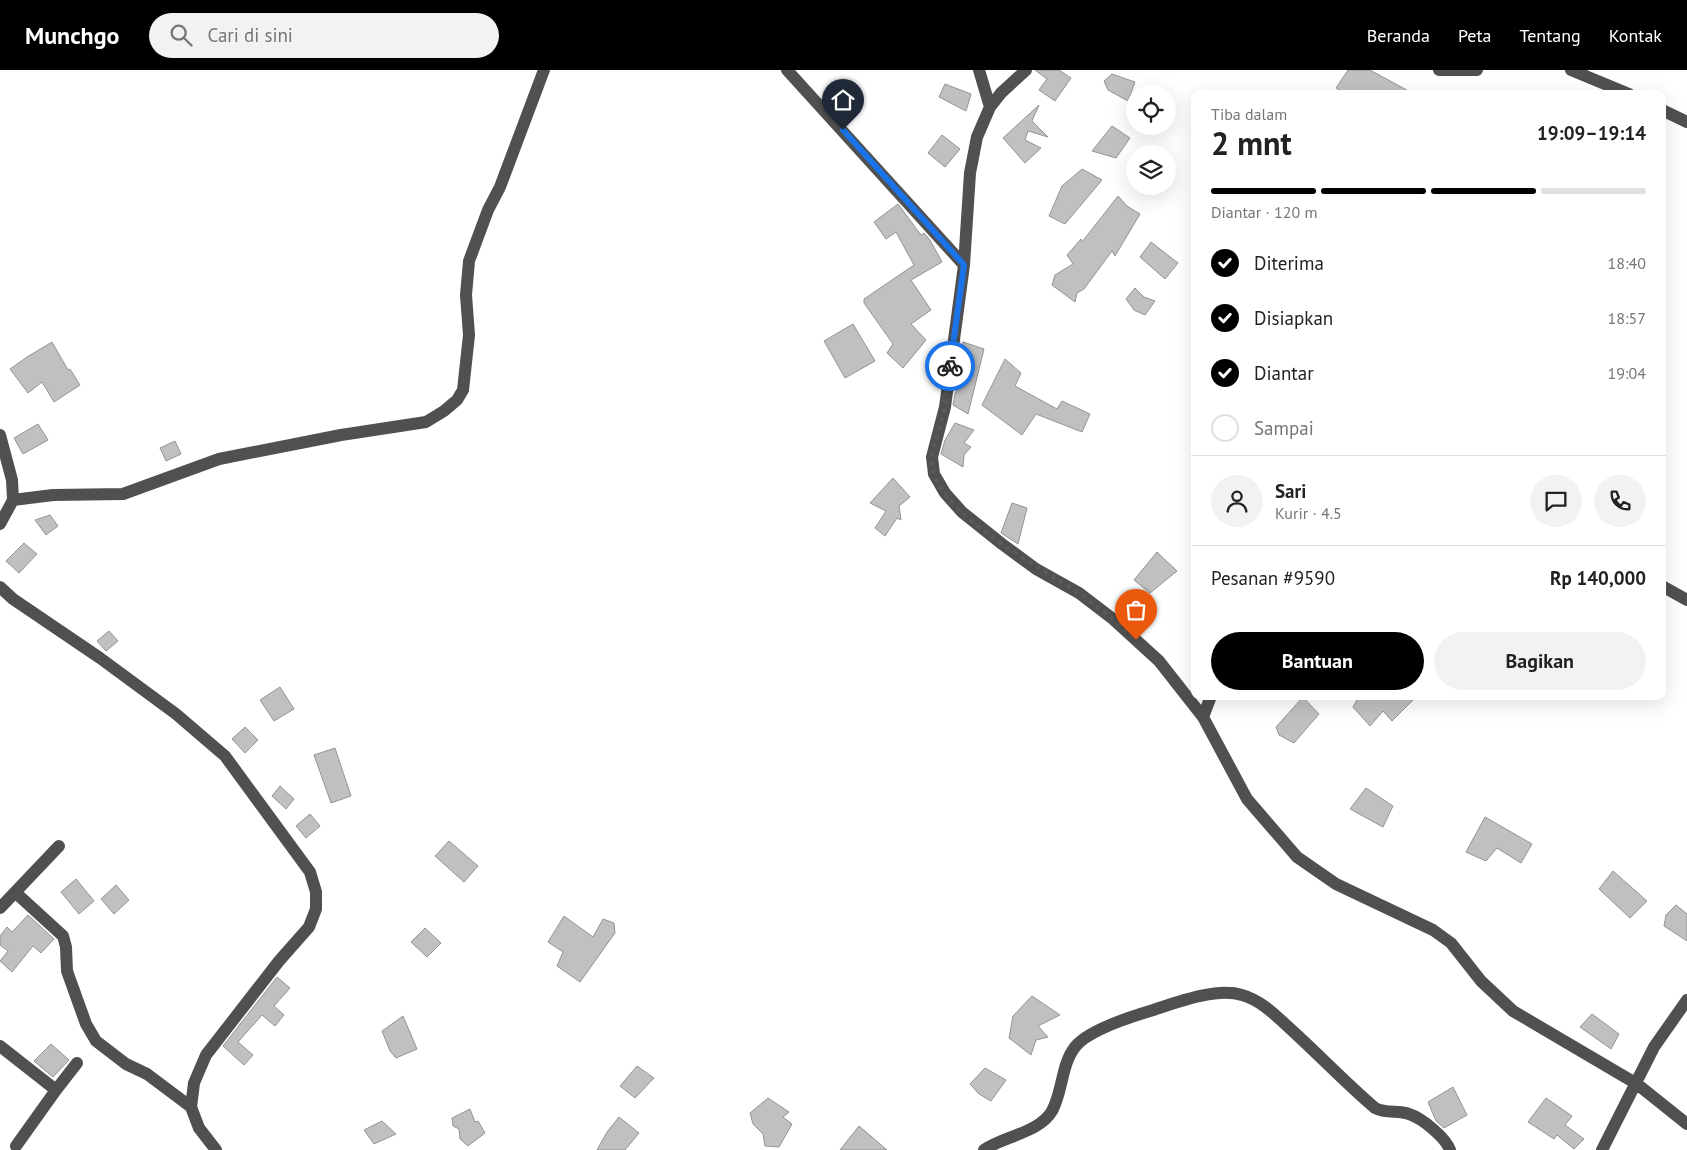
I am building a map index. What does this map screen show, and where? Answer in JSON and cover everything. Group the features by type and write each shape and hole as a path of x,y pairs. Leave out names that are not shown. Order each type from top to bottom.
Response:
{"street":[{"path":"13,500 54,495 123,494 219,459 341,435 426,422 444,411 457,400 463,390 469,335 466,295 469,261 512,159 544,70"},
{"path":"786,70 964,265"},
{"path":"979,70 990,107"},
{"path":"1026,70 1001,93 990,107 977,137 970,173 964,265 945,407 932,457 934,474 945,493 962,512 1030,564 1079,593 1113,619 1159,661 1203,717 1247,799 1297,857 1336,884 1433,930 1452,943 1481,980 1514,1012 1637,1084 1687,1124"},
{"path":"1439,70 1477,70"},
{"path":"1571,70 1619,90"},
{"path":"1666,112 1687,122"},
{"path":"0,435 12,480 13,500 0,524"},
{"path":"0,587 13,599 100,658 176,714 225,756 310,872 316,892 316,908 309,927 279,961 206,1054 194,1084 191,1107 199,1128 216,1150"},
{"path":"1666,588 1687,600"},
{"path":"1203,717 1209,700"},
{"path":"0,908 59,846"},
{"path":"16,893 63,936 66,947 67,971 86,1024 96,1041 126,1064 164,1086 191,1107"},
{"path":"984,1150 996,1142 1029,1129 1043,1121 1052,1110 1069,1058 1076,1046 1092,1034 1138,1014 1191,998 1226,993 1242,995 1257,1001 1279,1019 1374,1108 1384,1112 1409,1114 1445,1138 1450,1150"},
{"path":"1602,1150 1654,1048 1687,1000"},
{"path":"0,1046 56,1090"},
{"path":"16,1146 77,1064"}],"building":[{"path":"1035,70 1059,70 1071,78 1055,101 1039,90 1047,79"},
{"path":"1348,70 1370,70 1407,90 1339,90 1336,88"},
{"path":"1112,74 1135,82 1134,85 1126,85 1126,100 1108,90 1104,81"},
{"path":"945,84 971,94 966,111 939,97"},
{"path":"1039,105 1032,121 1048,137 1028,131 1025,140 1041,148 1025,163 1003,138"},
{"path":"1112,126 1130,138 1116,158 1092,151"},
{"path":"942,135 960,149 945,167 928,153"},
{"path":"1082,169 1102,180 1065,224 1049,216 1062,186"},
{"path":"1118,196 1127,206 1140,214 1115,256 1112,251 1084,289 1077,293 1075,302 1052,285 1055,275 1073,264 1067,255 1081,239 1082,242"},
{"path":"898,204 921,235 924,233 930,240 942,262 911,280 931,310 911,324 926,340 903,368 887,353 893,344 864,303 864,299 914,265 896,232 886,239 874,222"},
{"path":"1151,242 1178,263 1165,279 1140,257"},
{"path":"1135,288 1144,297 1155,301 1145,315 1134,310 1126,299"},
{"path":"853,324 875,361 845,378 824,341"},
{"path":"52,342 68,370 70,369 80,385 54,402 42,382 28,393 10,369"},
{"path":"963,342 984,349 968,414 953,405 955,394 962,381 957,379"},
{"path":"1005,359 1021,373 1015,386 1057,409 1062,401 1090,414 1082,432 1036,414 1022,435 982,405"},
{"path":"955,423 974,430 964,443 971,447 964,455 963,467 941,454 945,440"},
{"path":"38,424 48,440 23,454 14,438"},
{"path":"175,441 181,454 166,461 160,448"},
{"path":"893,478 910,497 899,506 901,520 897,518 885,536 875,528 886,511 870,503"},
{"path":"1012,503 1027,508 1018,544 1001,533"},
{"path":"50,515 58,526 46,535 35,520"},
{"path":"24,543 37,554 19,573 6,561"},
{"path":"1157,552 1177,571 1150,593 1134,580"},
{"path":"109,631 118,641 106,651 97,641"},
{"path":"280,687 294,709 274,721 260,700"},
{"path":"1300,700 1306,700 1319,714 1294,743 1279,735 1276,727"},
{"path":"1357,700 1413,700 1392,721 1383,711 1370,726 1353,707"},
{"path":"245,727 258,740 245,753 232,739"},
{"path":"335,748 351,796 331,803 314,755"},
{"path":"280,786 294,799 286,809 272,796"},
{"path":"1366,788 1393,806 1383,827 1350,809"},
{"path":"310,814 320,826 306,838 296,826"},
{"path":"1485,817 1532,844 1521,863 1497,848 1486,861 1466,852"},
{"path":"449,841 478,866 464,882 435,856"},
{"path":"1613,871 1647,901 1630,918 1599,889"},
{"path":"76,879 94,901 79,914 61,892"},
{"path":"116,885 129,900 114,914 101,899"},
{"path":"1676,905 1687,914 1687,941 1664,926 1666,915"},
{"path":"28,915 54,939 41,953 33,946 12,972 0,961 8,951 0,945 0,936 7,927 12,932"},
{"path":"564,916 593,937 603,919 614,923 615,933 580,982 557,966 563,952 548,942"},
{"path":"425,928 441,943 427,957 411,942"},
{"path":"277,977 290,988 274,1006 284,1015 275,1026 262,1015 238,1042 253,1055 244,1065 223,1046"},
{"path":"1032,996 1060,1015 1038,1026 1048,1037 1036,1040 1031,1055 1009,1038 1013,1016"},
{"path":"1592,1014 1619,1034 1611,1049 1580,1027"},
{"path":"403,1016 417,1049 396,1058 390,1051 382,1031"},
{"path":"51,1044 69,1060 53,1077 34,1061"},
{"path":"637,1066 654,1078 635,1098 620,1086"},
{"path":"985,1068 1006,1080 991,1101 979,1094 970,1084"},
{"path":"1453,1087 1467,1115 1444,1128 1436,1121 1428,1102"},
{"path":"768,1098 789,1112 783,1117 792,1124 779,1147 765,1146 763,1134 753,1124 750,1113"},
{"path":"1546,1098 1572,1116 1565,1125 1584,1139 1574,1149 1557,1135 1554,1139 1528,1122"},
{"path":"470,1109 475,1122 478,1121 485,1133 468,1146 460,1139 459,1129 453,1126 452,1118"},
{"path":"619,1117 639,1133 625,1150 597,1150 607,1132"},
{"path":"382,1121 396,1134 374,1144 364,1130"},
{"path":"859,1126 872,1137 887,1150 840,1150"}],"way so far":[{"path":"950,366 945,407 932,457 934,474 945,493 962,512 1002,544 1036,569 1079,593 1113,619 1136,640"}],"route":[{"path":"843,130 964,265 950,366"}]}
